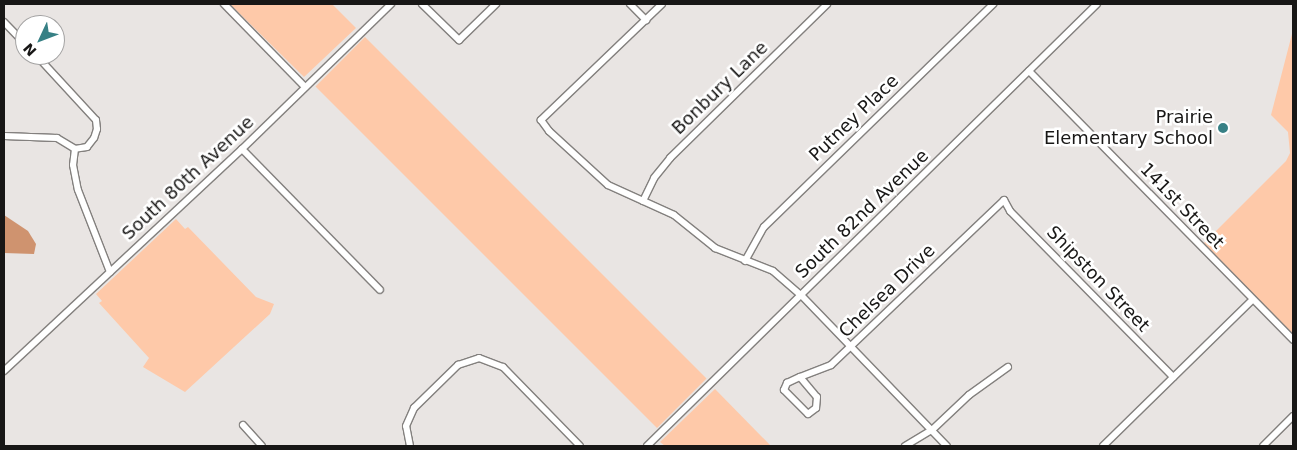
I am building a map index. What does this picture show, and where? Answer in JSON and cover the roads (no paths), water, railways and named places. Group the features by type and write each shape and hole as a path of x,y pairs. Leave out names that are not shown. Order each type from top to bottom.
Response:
{"street":[{"path":"224,4 305,87"},
{"name":"South 80th Avenue","path":"4,371 242,149 391,4"},
{"path":"422,4 459,40 496,4"},
{"path":"630,4 646,20"},
{"path":"662,4 542,120 548,131 599,179 674,215 715,248 773,271 801,295 947,446"},
{"name":"Bonbury Lane","path":"644,201 654,178 670,158 827,4"},
{"name":"Putney Place","path":"745,261 764,227 993,4"},
{"name":"South 82nd Avenue","path":"647,446 1097,4"},
{"path":"4,22 15,34"},
{"path":"4,136 57,138 75,149 87,146 94,138 97,129 96,120 45,65"},
{"name":"141st Street","path":"1029,71 1293,340"},
{"path":"75,149 72,165 78,190 110,272"},
{"path":"242,149 380,290"},
{"name":"Chelsea Drive","path":"800,377 817,397 816,408 808,414 801,410 784,390 787,383 800,377 831,365 1004,200"},
{"name":"Shipston Street","path":"1004,200 1010,211 1173,377"},
{"path":"1103,446 1252,300"},
{"path":"410,446 406,426 414,408 458,365 479,358 503,367 580,446"},
{"path":"905,446 932,430 969,395 1008,367"},
{"path":"1263,446 1293,416"},
{"path":"243,425 262,446"}],"place":[{"name":"Prairie Elementary School","path":"1223,128"}]}
